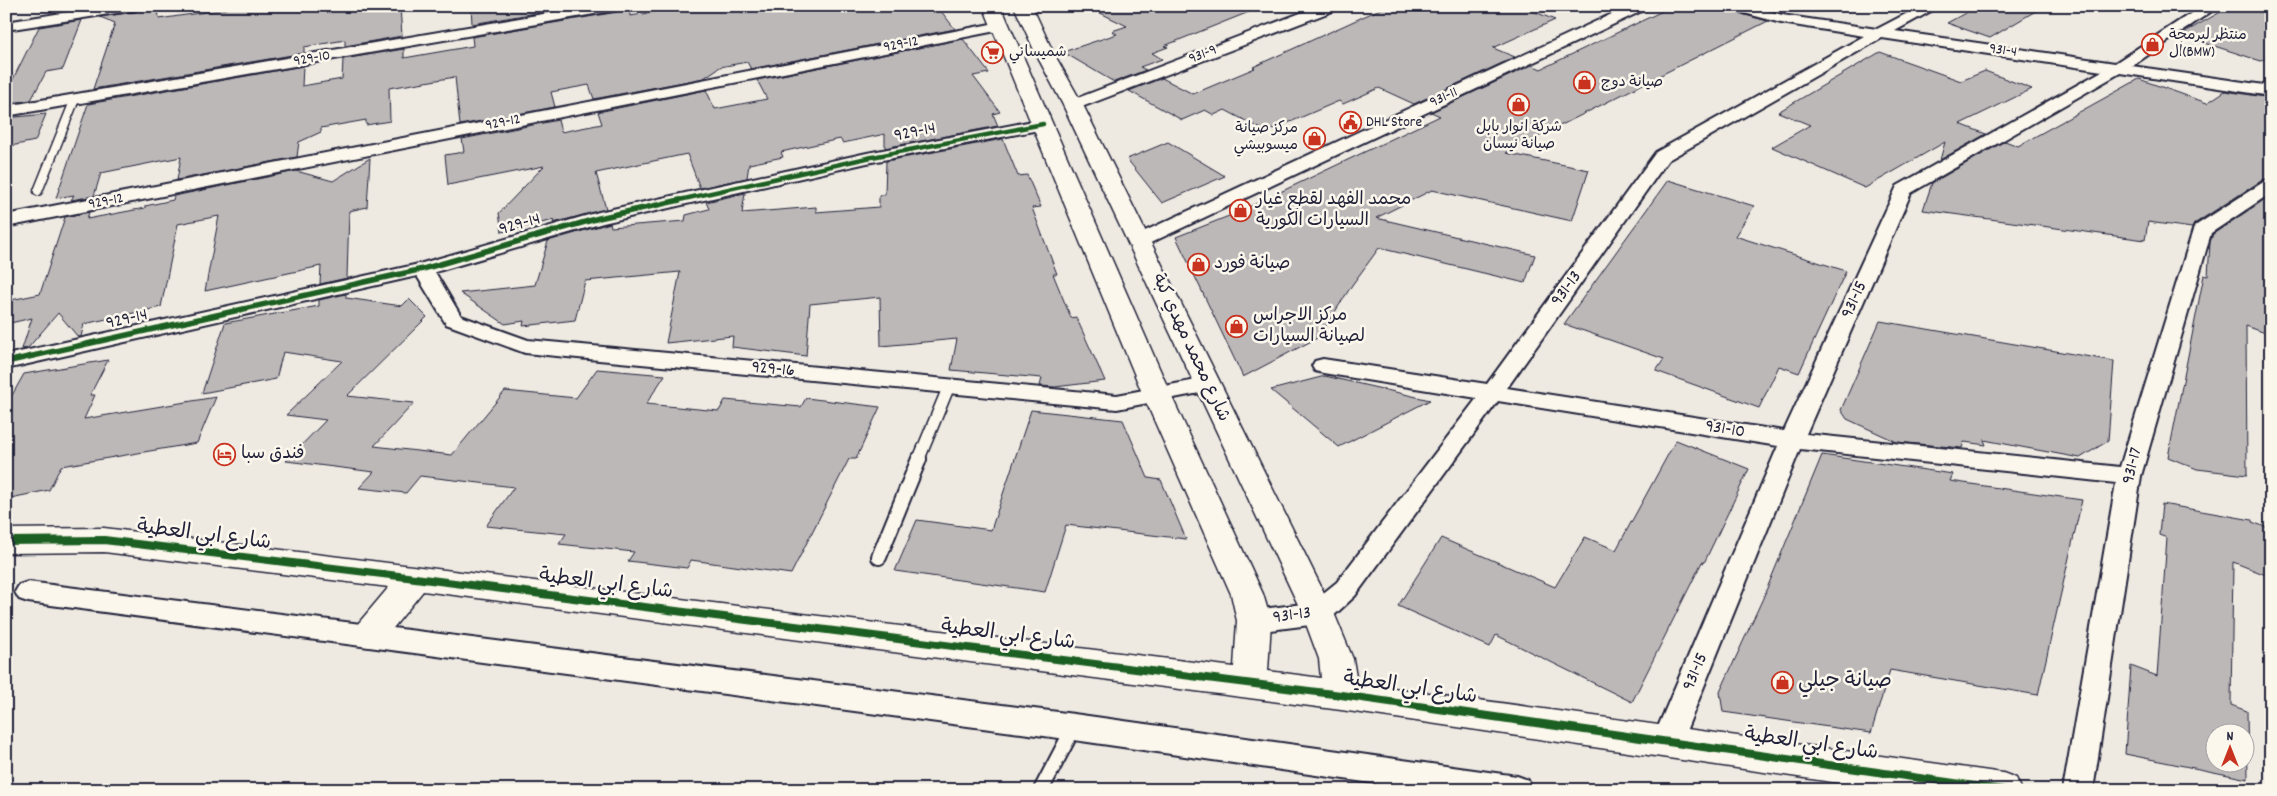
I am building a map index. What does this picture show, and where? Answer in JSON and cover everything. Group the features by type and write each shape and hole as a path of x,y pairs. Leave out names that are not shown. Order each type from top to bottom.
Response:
{"street":[{"path":"6,24 18,6"},
{"path":"6,24 135,6"},
{"name":"929-10","path":"6,111 617,6"},
{"name":"931-9","path":"1073,105 1333,6"},
{"name":"931-11","path":"1139,241 1641,6"},
{"name":"931-4","path":"1735,6 1781,19 2271,91"},
{"name":"931-13","path":"1254,621 1318,613 1346,589 1492,394 1662,156 1880,33 1934,6"},
{"name":"931-15","path":"1667,741 1792,440 1903,190 2118,68 2212,6"},
{"name":"شارع محمد مهدي كبة","path":"1027,7 1044,52 1073,105 1318,613 1336,659 1341,695"},
{"path":"996,16 1157,395 1239,574 1254,621 1250,684"},
{"name":"929-12","path":"6,221 996,16"},
{"path":"1011,52 1044,52"},
{"name":"929-14","path":"6,362 423,269 599,218 867,158 1043,124"},
{"name":"931-17","path":"2078,790 2129,476 2202,230 2271,185"},
{"name":"929-16","path":"423,269 453,320 525,346 1117,402 1207,385"},
{"name":"931-10","path":"1323,366 1792,440 2129,476"},
{"name":"شارع ابي العطية","path":"6,541 104,540 416,578 1341,695 2003,790"},
{"path":"369,634 416,578"},
{"path":"28,592 369,634 558,661 1074,727 1517,790"}],"lane":[{"path":"38,191 75,99"},
{"path":"879,557 948,386"},
{"path":"1041,790 1074,727"}],"building":[{"path":"144,6 158,6 159,19 226,9 226,6 342,6 342,12 376,6 400,6 402,36 345,46 345,40 304,47 304,53 93,89 115,23 100,17 135,12"},
{"path":"471,6 577,6 472,24"},
{"path":"629,6 630,16 692,6 738,6 742,13 781,6 909,6 912,10 937,6 955,29 751,69 747,62 720,67 704,78 594,99 589,85 551,92 555,107 460,125 455,77 389,88 390,121 366,125 366,120 321,128 321,132 299,142 297,157 177,180 181,157 101,173 94,196 71,200 74,195 56,198 88,104 303,66 302,86 342,79 343,59 404,49 404,58 473,46 472,37 617,12"},
{"path":"1086,6 1259,6 1259,8 1164,46 1168,47 1152,53 1162,59 1140,67 1146,70 1114,82 1063,52 1117,34 1112,31 1127,26"},
{"path":"1387,6 1520,6 1555,20 1493,48 1515,57 1414,104 1379,88 1343,104 1339,101 1267,132 1225,110 1214,115 1205,110 1182,120 1129,91 1162,78 1193,94 1255,68 1253,67"},
{"path":"1673,6 1726,6 1730,11 1768,21 1506,153 1589,170 1572,221 1432,190 1376,218 1535,255 1525,283 1379,248 1352,285 1319,337 1243,377 1176,237 1234,214 1440,116 1431,112 1532,65 1541,69"},
{"path":"1759,6 1797,6 1783,13"},
{"path":"1978,6 2044,6 1990,38 1947,23"},
{"path":"2231,6 2271,6 2271,55 2261,61 2180,35"},
{"path":"82,20 63,69 46,72 31,100 6,104 6,86 10,85 39,27"},
{"path":"963,39 989,73 973,76 1000,112 993,114 998,126 885,148 885,134 843,143 840,139 781,152 783,157 749,164 747,178 700,188 687,154 596,173 606,209 553,223 554,220 502,232 499,213 544,166 448,185 445,155 464,152 462,139 558,120 561,132 602,124 598,112 706,90 715,109 767,99 757,80"},
{"path":"1880,52 1961,81 1985,71 2032,89 1960,124 1986,134 1940,160 1945,142 1865,188 1772,147 1810,125 1778,112"},
{"path":"2139,79 2207,103 2225,91 2271,98 2271,178 2264,179 2194,224 2192,228 2148,222 2145,240 1923,210 1932,183 2005,141 2018,146"},
{"path":"46,114 35,141 6,147 6,118"},
{"path":"1003,139 1018,176 1027,175 1041,207 1032,208 1057,274 1053,274 1071,318 1076,317 1105,381 1055,387 1040,386 1042,378 951,370 957,339 881,346 880,297 810,304 806,356 732,347 733,336 666,343 680,272 585,281 575,320 523,326 524,321 505,324 460,293 535,285 548,241 610,223 611,227 685,221 686,215 709,209 706,202 745,193 742,213 816,207 816,212 879,207 879,195 885,195 886,161"},
{"path":"1168,142 1225,176 1162,203 1127,159"},
{"path":"370,158 367,207 349,211 347,278 320,284 321,266 205,291 219,216 178,224 161,307 84,324 81,337 78,337 58,313 28,348 22,349 32,318 6,324 6,301 40,294 65,217 89,212 87,219 145,208 145,206 173,200 174,196 296,171 333,181"},
{"path":"1668,180 1754,206 1735,236 1846,271 1799,373 1779,366 1759,408 1656,371 1664,359 1564,324"},
{"path":"2271,195 2271,335 2246,326 2247,475 2197,469 2168,457 2204,275 2208,276 2210,242 2213,234"},
{"path":"346,294 346,298 402,306 409,299 427,317 347,396 414,403 374,446 452,455 505,391 576,398 597,369 665,375 646,404 719,411 725,400 801,407 806,398 880,407 856,459 849,459 791,574 691,560 687,568 628,561 634,552 559,544 566,534 486,526 514,487 420,476 406,493 359,488 374,472 286,461 326,420 286,415 342,361 283,352 276,379 202,393 225,323 319,306 319,300"},
{"path":"1880,321 2114,361 2108,441 2080,458 1984,440 1986,445 1964,442 1962,448 1897,442 1847,419 1841,410"},
{"path":"108,360 90,395 95,395 84,419 216,397 197,443 61,466 49,490 6,499 6,406 24,374"},
{"path":"1325,376 1430,400 1339,447 1271,390"},
{"path":"1031,410 1123,420 1148,478 1161,480 1186,539 1066,525 1045,592 895,571 917,520 991,530"},
{"path":"1676,440 1749,469 1704,563 1702,562 1632,702 1496,635 1490,647 1398,606 1441,538 1555,587 1585,537 1616,550"},
{"path":"1822,455 1953,474 1950,481 2082,500 2038,695 1890,670 1871,733 1723,712 1720,692 1763,598"},
{"path":"2162,504 2252,520 2252,522 2271,529 2271,577 2233,562 2231,705 2247,711 2247,724 2204,724 2204,770 2125,754 2131,666 2157,676 2167,538 2159,535"},
{"path":"2223,774 2248,774 2248,779"}],"cycle path":[{"path":"6,362 423,269 599,218 867,158 1043,124"},
{"path":"6,541 104,540 415,578 1341,695 2003,790"}],"place":[{"name":"منتظر لبرمجة ال(BMW)","path":"2153,45"},
{"name":"شميساني","path":"993,53"},
{"name":"صيانة دوج","path":"1585,83"},
{"name":"شركة انوار بابل صيانة نيسان","path":"1519,105"},
{"name":"DHL Store","path":"1350,123"},
{"name":"مركز صيانة ميسوبيشي","path":"1314,138"},
{"name":"محمد الفهد لقطع غيار السيارات الكورية","path":"1240,210"},
{"name":"صيانة فورد","path":"1198,264"},
{"name":"مركز الاجراس لصيانة السيارات","path":"1237,326"},
{"name":"فندق سبا","path":"225,454"},
{"name":"صيانة جيلي","path":"1782,682"}]}
